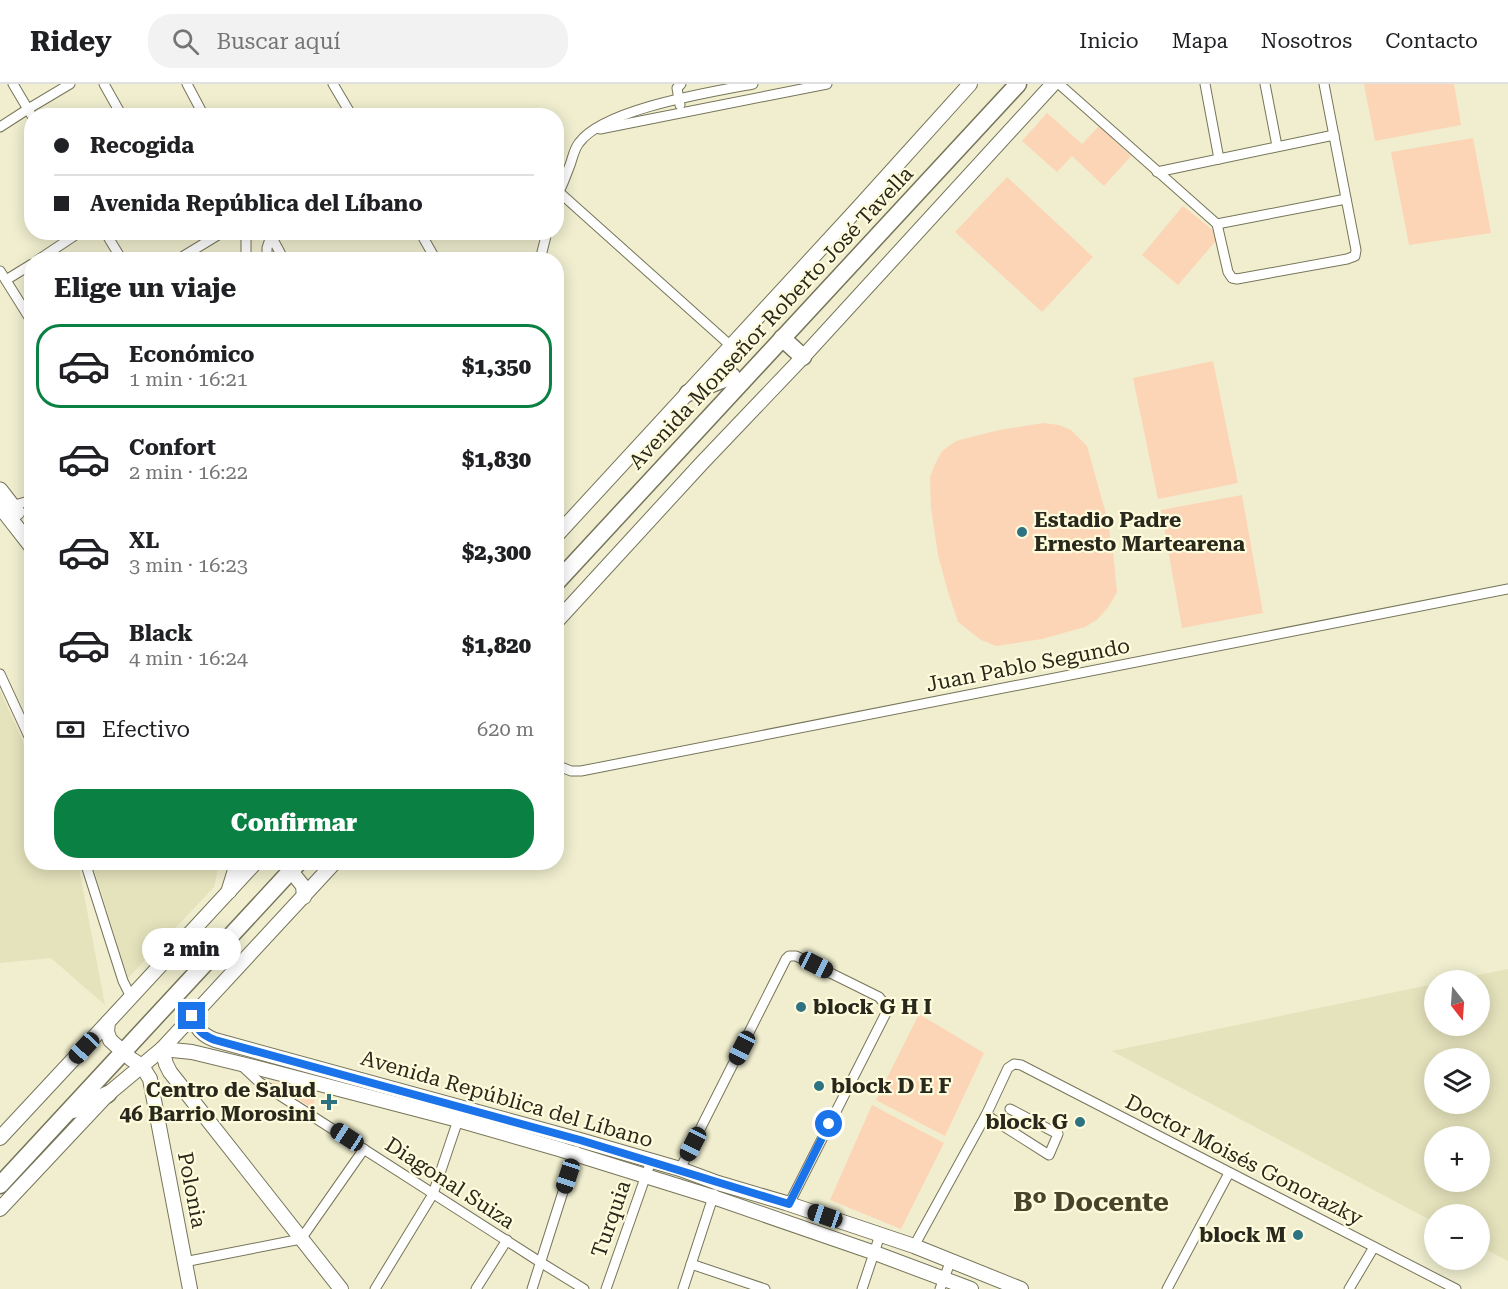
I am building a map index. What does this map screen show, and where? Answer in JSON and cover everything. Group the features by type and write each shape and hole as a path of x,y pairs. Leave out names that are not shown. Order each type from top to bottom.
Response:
{"highway":[{"name":"Avenida Monseñor Roberto José Tavella","path":"564,559 1003,84"},
{"name":"Avenida Monseñor Roberto José Tavella","path":"564,574 1018,84"},
{"path":"782,338 803,357"},
{"path":"688,393 732,376"},
{"path":"0,1170 118,1049 282,870"},
{"path":"0,1185 64,1114 118,1049"},
{"path":"64,1114 108,1094"}],"main road":[{"path":"564,527 970,84"},
{"path":"564,613 1053,84"},
{"path":"0,490 4,507 24,536"},
{"path":"4,507 24,524"},
{"path":"230,891 236,870"},
{"path":"0,1138 249,870"},
{"path":"292,870 303,886 304,897"},
{"path":"0,1209 108,1094 162,1049 328,870"},
{"name":"Avenida República del Líbano","path":"192,1016 196,1028 203,1035 215,1040 460,1114 575,1154 714,1197 875,1253 942,1283 971,1289"},
{"path":"108,1022 107,1032 110,1040 118,1049 142,1066"},
{"path":"162,1049 170,1072 341,1289"},
{"name":"Avenida República del Líbano","path":"162,1049 192,1052 580,1140 680,1169 914,1246 1021,1289"},
{"name":"Polonia","path":"142,1066 150,1079 190,1289"}],"street":[{"path":"13,84 28,108"},
{"path":"36,108 70,84"},
{"path":"104,84 118,108"},
{"path":"187,84 200,108"},
{"path":"333,84 347,108"},
{"path":"564,179 581,140 599,126 678,99 753,84"},
{"path":"589,133 803,86 827,84"},
{"path":"1059,84 1217,224 1228,272 1232,278 1237,279 1355,256 1356,250 1324,84"},
{"path":"1205,84 1219,159"},
{"path":"1265,84 1277,146"},
{"path":"677,85 682,113"},
{"path":"0,127 24,115"},
{"path":"1157,172 1334,135"},
{"path":"1217,224 1346,199"},
{"path":"564,200 731,346"},
{"path":"50,252 68,240"},
{"path":"190,252 210,240"},
{"path":"6,280 24,269"},
{"path":"0,271 24,309"},
{"path":"4,507 24,502"},
{"name":"Juan Pablo Segundo","path":"564,768 581,771 1508,588"},
{"path":"0,674 24,726"},
{"path":"88,870 123,981 131,997"},
{"path":"680,1169 786,959 789,956 796,956 879,997 887,1007 887,1011 789,1204"},
{"name":"Diagonal Suiza","path":"239,1064 259,1082 584,1289"},
{"name":"Doctor Moisés Gonorazky","path":"986,1115 1008,1068 1014,1064 1021,1065 1456,1289"},
{"path":"914,1246 986,1115 1049,1155 1058,1134 1010,1109"},
{"path":"375,1289 433,1194 460,1114"},
{"path":"532,1289 580,1140"},
{"path":"184,1262 301,1239 364,1149"},
{"name":"Turquia","path":"606,1289 651,1161"},
{"path":"1167,1289 1229,1173"},
{"path":"683,1289 718,1183"},
{"path":"862,1289 880,1235"},
{"path":"476,1289 507,1240"},
{"path":"1349,1289 1374,1246"},
{"path":"942,1283 951,1260"},
{"path":"692,1264 765,1289"}],"shaded area":[{"path":"1364,84 1454,84 1461,125 1375,141"},
{"path":"1047,113 1082,144 1099,126 1131,156 1104,186 1072,156 1057,172 1022,141"},
{"path":"1473,138 1491,233 1409,245 1391,152"},
{"path":"1007,177 1093,257 1042,312 955,232"},
{"path":"1183,206 1220,236 1178,285 1142,255"},
{"path":"1213,361 1238,483 1158,499 1133,378"},
{"name":"Estadio Padre Ernesto Martearena","path":"1044,423 1059,425 1071,430 1087,446 1106,514 1117,592 1098,619 1085,627 1042,639 996,646 981,640 958,622 938,555 931,508 930,477 942,451 956,441 999,430"},
{"path":"1242,495 1263,613 1182,628 1161,510"},
{"path":"0,690 24,744 24,870 79,870 105,1005 51,958 0,963"},
{"path":"94,870 218,870 214,887 128,978"},
{"path":"1508,969 1508,1261 1490,1252 1490,1204 1424,1204 1424,1217 1112,1051 1424,986 1424,1036 1490,1036 1490,973"},
{"path":"919,1014 984,1053 945,1136 876,1100"},
{"path":"271,1082 318,1089 312,1108"},
{"path":"872,1105 944,1143 901,1229 830,1200"}],"place":[{"name":"Estadio Padre Ernesto Martearena","path":"1022,532"},
{"name":"block G H I","path":"801,1007"},
{"name":"block D E F","path":"819,1086"},
{"name":"Centro de Salud 46 Barrio Morosini","path":"329,1102"},
{"name":"block G","path":"1080,1122"},
{"name":"block M","path":"1298,1235"}],"district":[{"name":"Bº Docente","path":"1091,1202"}],"route":[{"path":"192,1016 196,1028 203,1035 215,1040 580,1140 789,1204 829,1124"}]}
